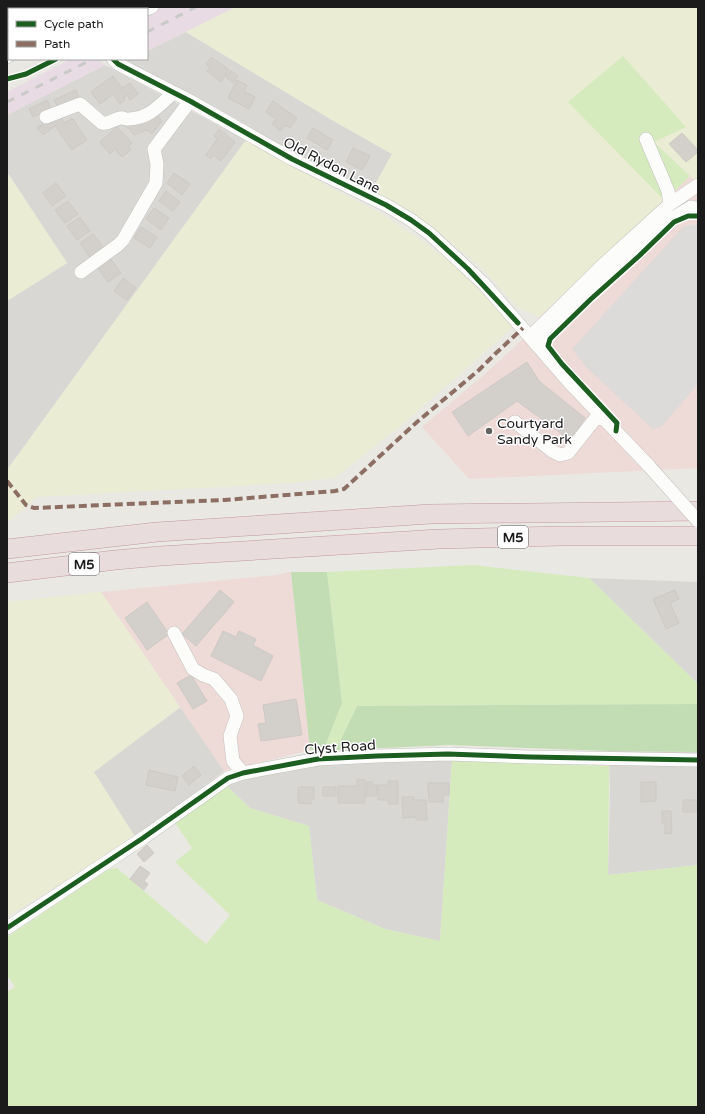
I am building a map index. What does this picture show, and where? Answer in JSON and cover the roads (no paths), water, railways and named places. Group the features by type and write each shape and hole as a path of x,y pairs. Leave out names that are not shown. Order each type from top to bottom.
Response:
{"highway":[{"name":"M5","path":"662,511 698,503"},
{"name":"M5","path":"7,549 158,532 430,514 698,511"},
{"name":"M5","path":"7,573 153,556 439,539 672,536 698,538"}],"street":[{"name":"Old Rydon Lane","path":"114,60 118,64 190,101 285,155 386,205 429,233 468,269 603,418 649,466 698,522"},
{"path":"46,117 80,104 105,124 120,118 129,119 150,114 173,93"},
{"path":"81,272 118,246 123,240 156,183 157,164 154,149 190,101"},
{"path":"646,139 668,191 670,204"},
{"path":"533,341 605,263 670,204 698,185"},
{"path":"533,341 673,218 691,207 698,209"},
{"path":"515,422 552,451 560,455 568,453 595,419 603,418"},
{"path":"174,633 193,669 214,679 231,699 237,716 230,736 233,761 243,773"},
{"name":"Clyst Road","path":"7,928 143,838 228,778 243,773 318,759 440,754 698,760"}],"railway":[{"path":"148,31 196,7"},
{"path":"7,102 91,60"}],"place":[{"name":"Courtyard Sandy Park","path":"489,431"}]}
